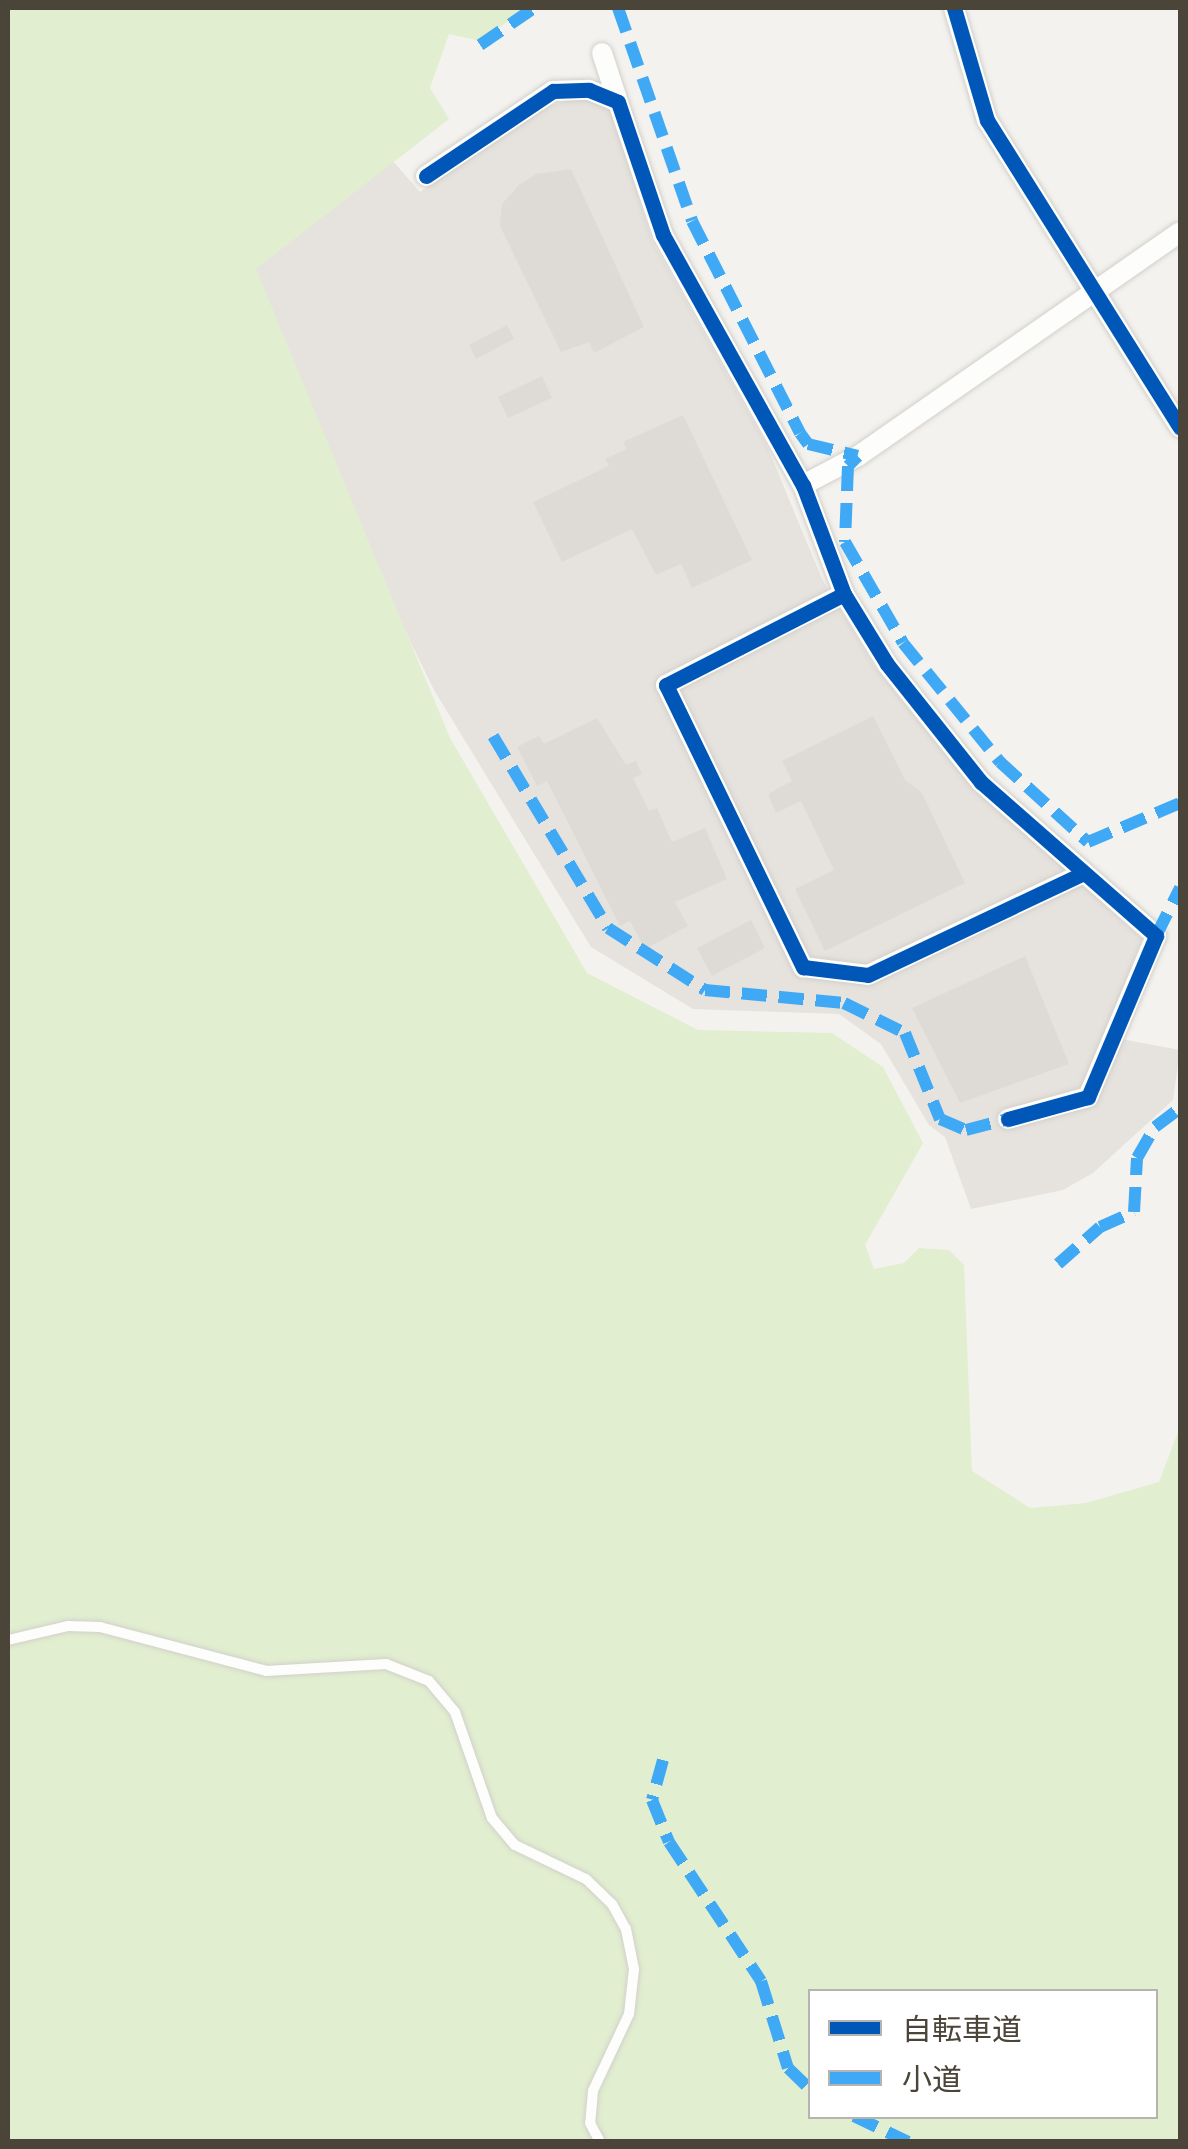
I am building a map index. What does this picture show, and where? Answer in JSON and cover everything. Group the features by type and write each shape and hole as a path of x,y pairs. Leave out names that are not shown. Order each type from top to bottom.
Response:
{"street":[{"path":"954,8 986,120 1180,428"},
{"path":"602,52 662,235 803,485 844,594 886,664 981,782 1156,936 1088,1097 1008,1118"},
{"path":"426,176 553,91 590,90 618,102"},
{"path":"803,485 858,456 1180,232"},
{"path":"844,594 666,685 803,967 868,974 1082,874"}],"lane":[{"path":"8,1640 68,1626 100,1627 266,1671 386,1664 429,1680 456,1712 492,1818 515,1846 586,1880 612,1904 626,1929 634,1969 630,2014 593,2091 590,2124 600,2142"}],"shaded area":[{"path":"576,97 603,103 614,117 652,241 767,446 822,579 874,666 967,781 1142,939 1104,1036 1180,1050 1173,1100 1093,1173 1063,1190 971,1209 945,1137 929,1125 881,1044 839,1014 693,1009 591,947 434,690 230,270 384,151 420,192 539,110"}],"green space":[{"path":"8,8 527,8 480,41 449,34 430,88 449,119 256,269 450,738 587,973 698,1030 832,1033 883,1067 923,1143 865,1245 874,1269 904,1263 919,1248 949,1250 964,1265 972,1471 1030,1508 1086,1503 1159,1482 1180,1427 1180,2141 8,2142"}],"building":[{"path":"571,169 644,327 594,353 589,342 561,352 500,226 502,204 519,185 536,174"},
{"path":"507,325 514,339 476,359 469,345"},
{"path":"542,376 552,398 508,418 498,397"},
{"path":"683,415 752,560 692,588 681,564 656,575 632,529 562,562 533,502 609,466 605,459 627,449 623,442"},
{"path":"873,716 905,780 922,793 965,883 825,951 795,889 834,870 801,801 776,813 768,794 792,781 782,761"},
{"path":"597,718 626,765 636,761 642,774 633,778 649,811 657,808 672,842 705,828 727,879 675,902 688,926 645,949 630,921 620,926 547,781 537,786 517,747 539,736 544,744"},
{"path":"751,920 765,948 712,976 697,948"},
{"path":"1025,956 1069,1064 960,1103 912,1008"}],"marked path":[{"path":"480,45 534,8"},
{"path":"618,8 692,221 800,433 808,444 858,456 848,466 845,542 903,643 1000,762 1088,842 1180,803"},
{"path":"493,736 608,928 705,990 844,1003 905,1033 940,1119 966,1130 1008,1119"},
{"path":"1156,936 1180,888"},
{"path":"1058,1264 1100,1227 1134,1212 1137,1158 1155,1127 1180,1108"},
{"path":"663,1760 652,1800 669,1842 761,1981 788,2068 808,2087"},
{"path":"860,2119 908,2142"}],"cycle path":[{"path":"954,8 987,120 1180,428"},
{"path":"426,176 553,91 589,90 618,102 663,235 803,485 844,594 887,664 981,782 1156,936 1088,1097 1008,1119"},
{"path":"844,594 666,685 803,967 868,975 1082,874"}]}
